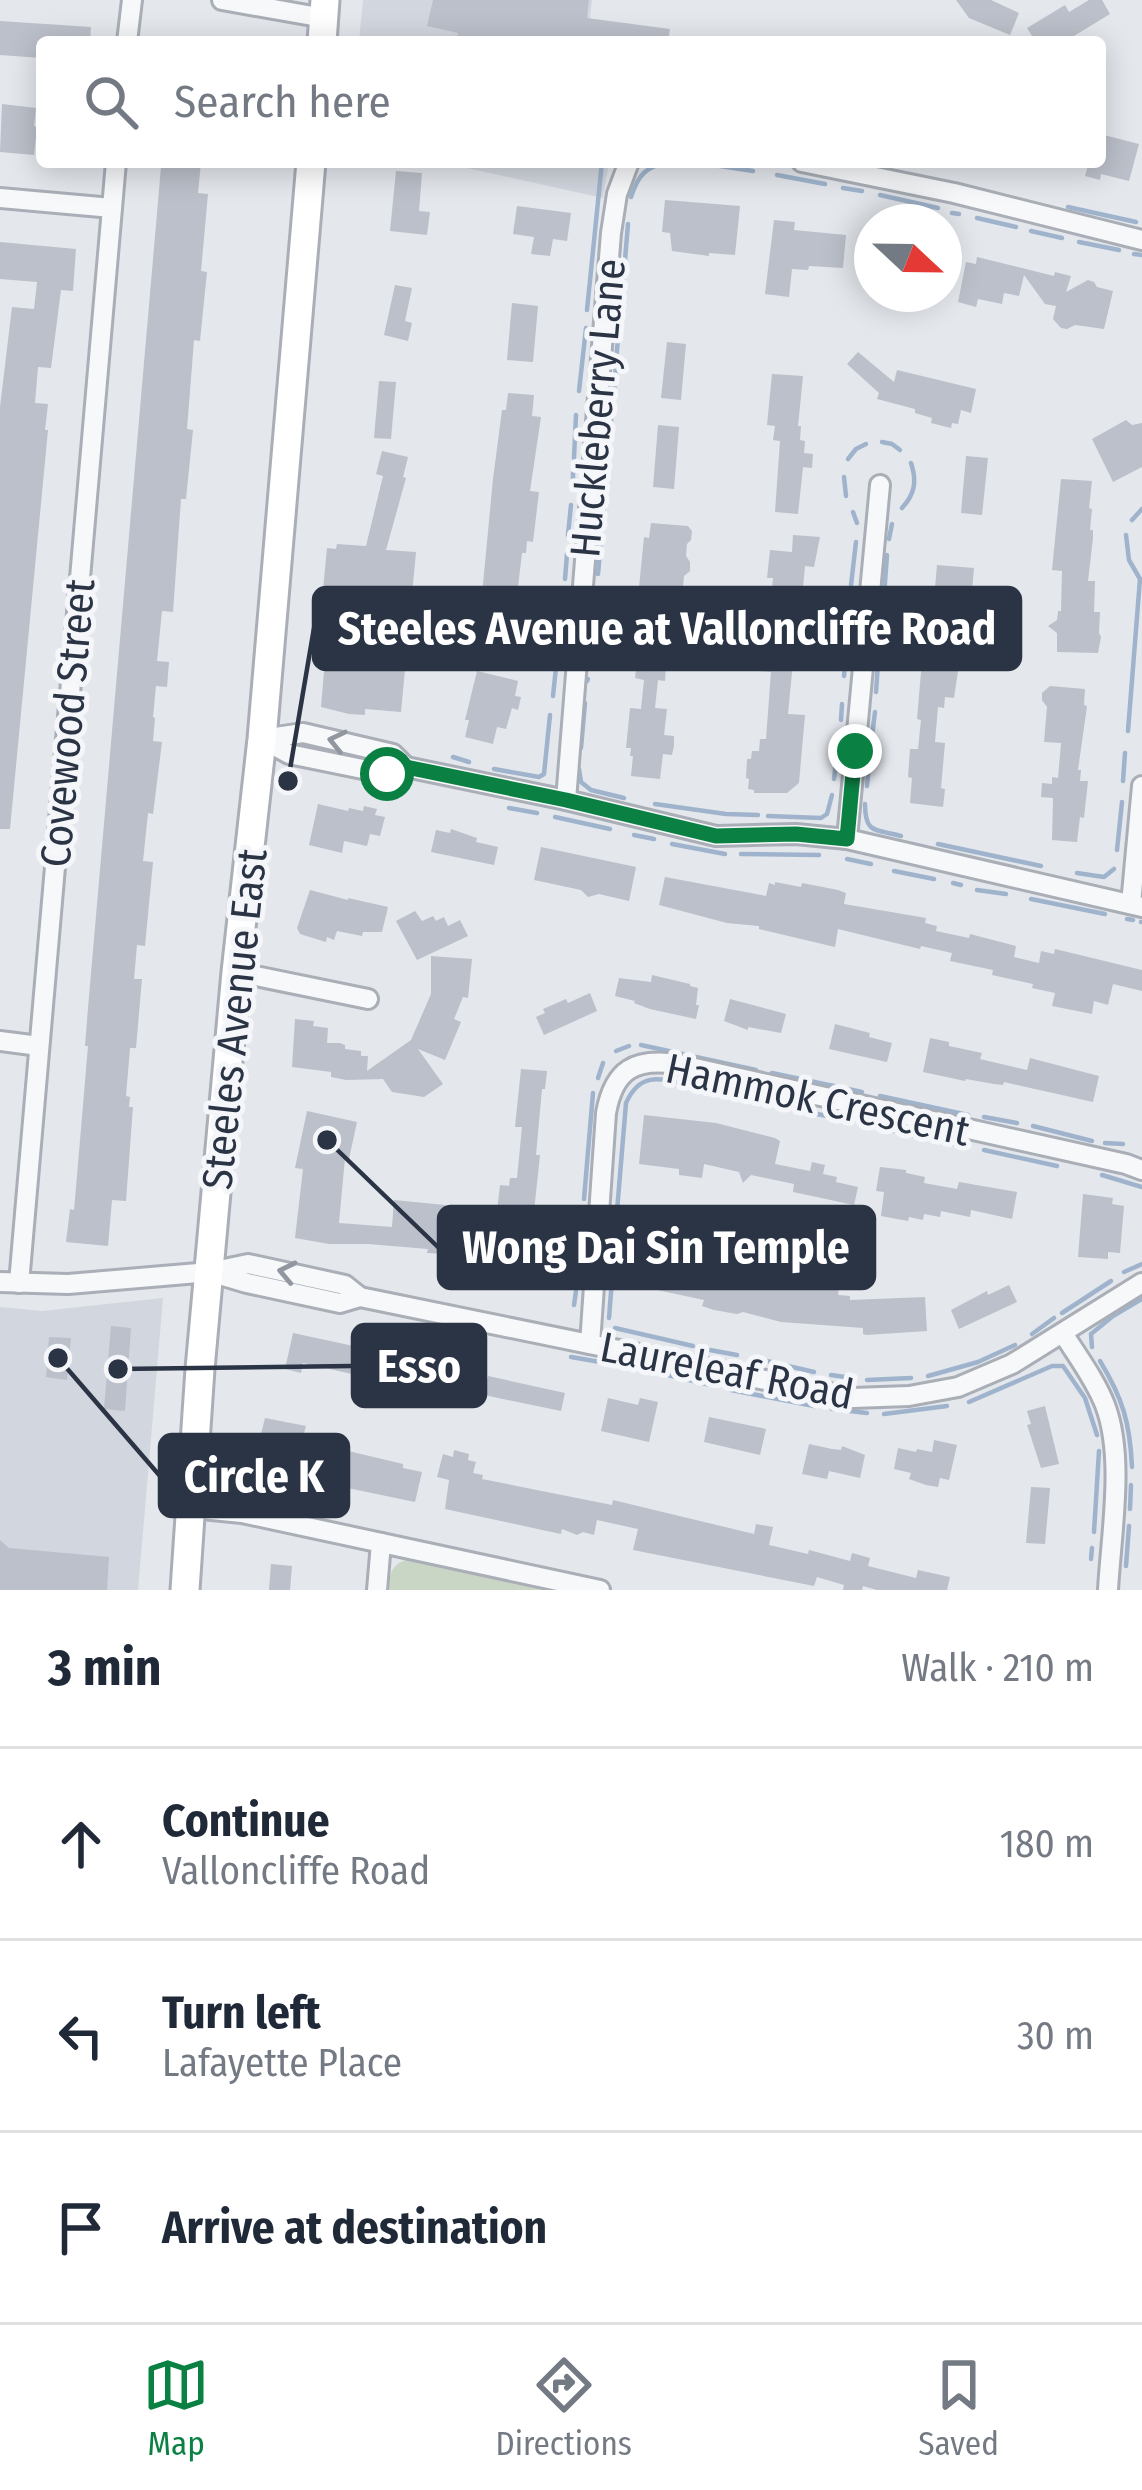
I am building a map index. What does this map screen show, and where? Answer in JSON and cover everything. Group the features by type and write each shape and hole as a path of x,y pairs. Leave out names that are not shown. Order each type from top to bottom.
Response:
{"main road":[{"name":"Steeles Avenue East","path":"184,1590 310,168"}],"street":[{"path":"129,36 132,0"},
{"path":"222,0 324,20"},
{"name":"Covewood Street","path":"9,1283 38,1046 115,168"},
{"name":"Huckleberry Lane","path":"566,800 611,233 626,168"},
{"path":"830,168 1142,240"},
{"path":"0,198 112,208"},
{"path":"847,839 880,485"},
{"path":"262,740 289,754 387,774 406,767 716,836 796,834 847,839 1136,906 1142,786"},
{"path":"236,972 368,999"},
{"path":"0,1041 38,1046"},
{"name":"Hammok Crescent","path":"590,1344 606,1113 613,1085 635,1066 656,1061 677,1064 1142,1170"},
{"name":"Laureleaf Road","path":"9,1283 68,1284 210,1272 340,1303 360,1297 854,1398 909,1396 958,1387 1012,1364 1142,1283"},
{"path":"1063,1333 1092,1378 1111,1423 1114,1483 1108,1590"},
{"path":"192,1508 242,1513 600,1590"},
{"path":"377,1590 381,1543"}],"shaded area":[{"path":"363,0 592,0 588,36 360,36"},
{"path":"467,168 608,168 603,198"},
{"path":"163,1298 138,1590 0,1590 0,1307 42,1311"}],"green space":[{"path":"406,1560 548,1590 388,1590 392,1571"}],"building":[{"path":"433,0 589,0 587,18 670,29 669,36 457,36 427,26"},
{"path":"956,0 991,0 1019,13 1010,35 969,18"},
{"path":"1089,0 1102,0 1110,14 1074,36 1032,36 1027,28 1065,5 1069,12"},
{"path":"0,21 91,27 90,36 36,36 36,58 0,55"},
{"path":"2,104 36,108 34,155 0,152"},
{"path":"1106,136 1139,144 1129,181 1101,174 1100,180 1085,176 1087,168 1106,168"},
{"path":"161,168 200,168 198,193 208,194 201,271 207,272 200,341 194,340 187,429 193,430 186,499 181,499 173,612 162,611 157,661 169,662 167,687 156,686 153,717 153,741 162,742 143,861 153,862 145,946 137,945 134,979 142,979 126,1096 133,1107 126,1201 112,1200 108,1246 66,1242 70,1209 74,1210"},
{"path":"396,171 422,173 419,211 430,212 427,235 390,231"},
{"path":"665,200 740,206 735,255 672,251 670,233 662,232"},
{"path":"517,206 571,213 567,241 553,239 550,256 531,254 534,237 513,234"},
{"path":"774,220 795,222 794,230 846,235 843,268 792,269 789,297 765,294"},
{"path":"0,242 76,249 73,291 61,290 51,368 38,367 35,403 48,404 48,430 10,829 0,829 0,407 12,307 34,309 37,282 0,279"},
{"path":"977,257 1071,276 1066,292 1088,280 1113,291 1104,329 1061,328 1053,319 1056,306 1045,304 1024,275 1019,296 1004,293 1002,304 978,299 976,307 962,303 966,262 976,264"},
{"path":"395,285 412,288 405,321 412,323 408,341 384,335"},
{"path":"512,303 538,306 533,362 507,360"},
{"path":"667,342 686,344 681,400 661,398"},
{"path":"858,352 894,382 897,370 976,389 971,413 961,410 958,424 952,423 951,428 931,423 932,418 915,409 877,399 879,393 847,364"},
{"path":"772,374 803,376 798,426 804,453 813,454 812,468 803,467 798,514 775,512 780,441 773,440 775,426 767,425"},
{"path":"379,381 396,382 391,439 374,438"},
{"path":"508,393 534,395 532,416 541,417 530,491 539,492 533,542 527,541 526,553 522,553 513,629 524,630 522,645 493,642 495,628 479,626 493,479"},
{"path":"1126,420 1132,425 1142,423 1142,467 1113,482 1092,439"},
{"path":"658,425 679,427 674,489 653,487"},
{"path":"382,451 408,457 386,550 416,552 401,712 365,709 365,715 349,714 321,707 326,647 357,624 320,620 327,548 366,546 383,476 376,474"},
{"path":"966,456 988,458 982,515 961,513"},
{"path":"1061,479 1092,481 1088,581 1095,581 1094,612 1100,612 1098,653 1057,652 1057,633 1048,626 1061,611 1062,571 1052,570"},
{"path":"651,523 688,526 692,531 680,619 687,623 683,665 666,664 665,681 658,680 655,708 667,709 664,735 674,736 672,755 663,754 660,779 631,776 633,756 631,748 626,748 630,708 641,709 644,680 635,678 633,648 644,537 649,538"},
{"path":"793,535 820,537 814,567 805,566 800,619 806,663 793,662 788,714 805,715 799,783 787,793 754,793 748,789 747,759 752,751 759,751 760,739 766,739 771,672 758,671 760,616 769,617 770,550 792,552"},
{"path":"937,565 974,568 971,603 978,609 971,631 959,630 954,698 945,697 944,708 938,707 935,742 945,743 943,807 910,803 912,778 908,777 910,749 918,749 921,720 917,719 924,600 928,587 935,588"},
{"path":"477,671 518,681 518,710 512,708 506,729 497,727 493,744 465,737"},
{"path":"1050,686 1085,689 1078,770 1080,781 1088,781 1077,842 1052,840 1053,798 1041,797 1042,783 1052,784 1052,777 1058,778 1061,743 1044,742 1047,707 1042,693"},
{"path":"318,804 348,811 363,811 364,806 377,809 375,815 385,817 380,836 370,834 367,846 344,841 342,853 309,845"},
{"path":"451,829 498,847 494,865 431,852 436,830 450,833"},
{"path":"541,847 636,867 629,901 599,894 588,897 581,890 534,880"},
{"path":"665,877 766,896 769,883 775,882 838,890 846,893 844,904 926,918 925,923 937,926 936,931 1016,946 1014,957 1039,963 1041,951 1054,954 1055,949 1142,970 1142,991 1113,984 1108,1005 1094,1001 1092,1014 1052,1006 1055,993 992,975 993,970 950,961 952,953 838,929 835,947 659,905"},
{"path":"310,890 388,907 382,932 363,932 362,936 337,931 334,940 327,937 326,942 300,934 297,928"},
{"path":"415,911 422,921 444,917 448,926 460,920 468,936 417,960 396,921"},
{"path":"431,956 472,959 468,998 463,997 454,1019 461,1022 445,1060 418,1049 443,1084 424,1097 392,1092 383,1079 346,1080 331,1077 331,1072 292,1067 295,1019 328,1028 327,1043 340,1043 368,1056 367,1071 411,1040 431,994"},
{"path":"652,975 698,988 696,1019 615,996 619,978 651,982"},
{"path":"590,993 597,1011 544,1035 536,1017 545,1013 543,1009"},
{"path":"730,999 786,1014 781,1033 748,1030 724,1021"},
{"path":"835,1024 892,1043 887,1062 829,1049"},
{"path":"930,1038 982,1053 980,1059 1027,1070 1030,1058 1099,1076 1093,1102 1004,1082 965,1081 923,1072"},
{"path":"521,1069 547,1071 532,1230 543,1231 538,1290 489,1282 500,1185 509,1186 510,1178 517,1178 522,1127 515,1127"},
{"path":"307,1111 357,1122 349,1159 345,1158 339,1223 392,1227 394,1200 445,1205 445,1212 450,1212 446,1254 295,1238 303,1169 295,1168"},
{"path":"644,1115 716,1123 775,1138 780,1141 775,1164 810,1171 812,1162 825,1165 823,1174 858,1187 854,1205 793,1192 794,1184 751,1175 743,1183 739,1172 704,1164 702,1178 679,1175 679,1169 639,1164"},
{"path":"880,1167 906,1170 925,1177 924,1183 957,1189 959,1182 1017,1192 1012,1219 971,1210 970,1217 941,1211 940,1217 924,1214 923,1220 881,1216 884,1192 876,1191"},
{"path":"1083,1194 1113,1198 1112,1204 1124,1206 1120,1253 1108,1252 1108,1259 1078,1257"},
{"path":"653,1252 752,1279 753,1272 828,1285 839,1288 838,1295 850,1296 850,1300 925,1297 927,1331 866,1335 863,1328 781,1322 714,1310 702,1306 704,1300 629,1284 635,1254 652,1257"},
{"path":"1009,1285 1017,1302 959,1329 951,1310"},
{"path":"111,1326 131,1328 125,1411 104,1409"},
{"path":"293,1333 358,1347 352,1374 303,1363 301,1373 285,1369"},
{"path":"49,1337 71,1338 67,1380 46,1377"},
{"path":"488,1376 565,1393 561,1411 484,1395"},
{"path":"608,1398 638,1405 640,1398 658,1402 649,1442 601,1431"},
{"path":"1045,1406 1059,1464 1041,1468 1027,1411"},
{"path":"709,1417 766,1429 760,1455 704,1442"},
{"path":"265,1418 306,1426 302,1440 422,1472 415,1502 333,1485 336,1472 297,1463 296,1468 276,1464 281,1443 260,1438"},
{"path":"934,1440 957,1445 949,1480 940,1478 938,1487 926,1485 909,1479 911,1473 894,1469 898,1448 932,1452"},
{"path":"809,1444 841,1450 842,1446 865,1455 860,1478 829,1471 827,1479 802,1474"},
{"path":"454,1450 469,1454 468,1460 476,1462 473,1473 483,1475 482,1479 612,1505 613,1500 754,1534 756,1524 773,1527 769,1545 850,1561 852,1553 870,1558 868,1566 916,1578 918,1570 950,1577 947,1590 863,1586 862,1590 843,1590 844,1585 817,1577 814,1586 633,1550 638,1529 597,1520 594,1535 562,1529 561,1534 445,1509 449,1480 437,1477 443,1454 453,1457"},
{"path":"1031,1487 1050,1488 1045,1544 1026,1543"},
{"path":"0,1540 9,1548 109,1557 107,1590 0,1590"},
{"path":"271,1564 292,1566 290,1590 269,1590"}],"waterway":[{"path":"587,310 601,168"},
{"path":"631,197 651,168"},
{"path":"733,168 753,171"},
{"path":"777,175 825,184"},
{"path":"843,188 862,191"},
{"path":"880,195 920,204"},
{"path":"1068,207 1136,222"},
{"path":"977,218 1016,227"},
{"path":"620,320 628,224"},
{"path":"1031,231 1062,238"},
{"path":"1079,242 1119,250"},
{"path":"1134,254 1142,255"},
{"path":"579,391 586,328"},
{"path":"614,391 618,337"},
{"path":"608,464 612,407"},
{"path":"574,458 576,415"},
{"path":"882,442 900,450"},
{"path":"848,459 866,444"},
{"path":"902,508 914,487 911,463"},
{"path":"573,473 573,487"},
{"path":"844,477 846,496"},
{"path":"598,574 606,484"},
{"path":"568,535 571,505"},
{"path":"1132,520 1142,509"},
{"path":"853,512 857,523"},
{"path":"889,539 892,524"},
{"path":"1126,535 1129,560 1140,579 1128,731"},
{"path":"851,585 856,542"},
{"path":"565,579 567,554"},
{"path":"884,596 887,555"},
{"path":"590,651 597,591"},
{"path":"558,640 562,601"},
{"path":"848,628 850,603"},
{"path":"882,629 883,614"},
{"path":"844,676 847,642"},
{"path":"876,692 879,649"},
{"path":"553,696 557,658"},
{"path":"581,748 585,703"},
{"path":"841,720 842,704"},
{"path":"872,736 875,712"},
{"path":"494,769 544,774 550,715"},
{"path":"834,779 839,735"},
{"path":"1123,781 1125,753"},
{"path":"867,786 870,754"},
{"path":"453,757 469,762"},
{"path":"579,769 581,782 591,790 624,798"},
{"path":"768,816 821,818 827,814 832,795"},
{"path":"1117,850 1122,802"},
{"path":"655,804 758,815"},
{"path":"865,804 870,825 901,836"},
{"path":"509,808 537,813"},
{"path":"555,817 610,829"},
{"path":"634,835 654,839"},
{"path":"672,844 725,854"},
{"path":"938,844 1041,866"},
{"path":"741,854 819,855"},
{"path":"847,859 871,864"},
{"path":"1077,873 1104,877 1114,869"},
{"path":"894,871 934,879"},
{"path":"953,883 961,885"},
{"path":"977,890 1006,894"},
{"path":"1031,899 1105,914"},
{"path":"1127,919 1133,920"},
{"path":"641,1045 756,1070"},
{"path":"616,1051 629,1046"},
{"path":"598,1078 603,1063"},
{"path":"772,1073 862,1092"},
{"path":"614,1247 626,1103 646,1081 691,1086"},
{"path":"708,1091 725,1094"},
{"path":"584,1199 593,1093"},
{"path":"880,1096 968,1115"},
{"path":"749,1098 776,1104"},
{"path":"793,1108 801,1110"},
{"path":"817,1114 852,1121"},
{"path":"984,1117 1017,1123"},
{"path":"873,1125 893,1131"},
{"path":"1033,1126 1092,1141"},
{"path":"912,1135 963,1146"},
{"path":"1105,1143 1123,1144"},
{"path":"984,1150 1057,1166"},
{"path":"1102,1175 1142,1187"},
{"path":"580,1241 582,1215"},
{"path":"577,1276 580,1252"},
{"path":"1124,1272 1142,1264"},
{"path":"609,1318 612,1280"},
{"path":"1062,1313 1111,1281"},
{"path":"574,1305 576,1291"},
{"path":"1092,1347 1091,1334 1142,1299"},
{"path":"1032,1334 1054,1318"},
{"path":"615,1328 693,1346"},
{"path":"928,1376 1015,1345"},
{"path":"710,1350 737,1355"},
{"path":"571,1357 647,1370"},
{"path":"757,1359 776,1363"},
{"path":"1100,1361 1124,1412 1132,1467"},
{"path":"788,1366 814,1372"},
{"path":"969,1402 1052,1366 1063,1366 1085,1398 1097,1435"},
{"path":"663,1374 715,1386"},
{"path":"831,1375 852,1378"},
{"path":"867,1380 911,1378"},
{"path":"731,1390 814,1406"},
{"path":"884,1414 947,1406"},
{"path":"832,1409 867,1413"},
{"path":"1094,1532 1099,1451"},
{"path":"1130,1509 1131,1485"},
{"path":"1126,1566 1129,1526"},
{"path":"1091,1559 1092,1548"}],"place":[{"name":"Steeles Avenue at Valloncliffe Road","path":"288,781"},
{"name":"Wong Dai Sin Temple","path":"327,1140"},
{"name":"Circle K","path":"58,1358"},
{"name":"Esso","path":"118,1369"}],"route":[{"path":"387,774 406,767 716,836 796,834 847,839 855,751"}]}
